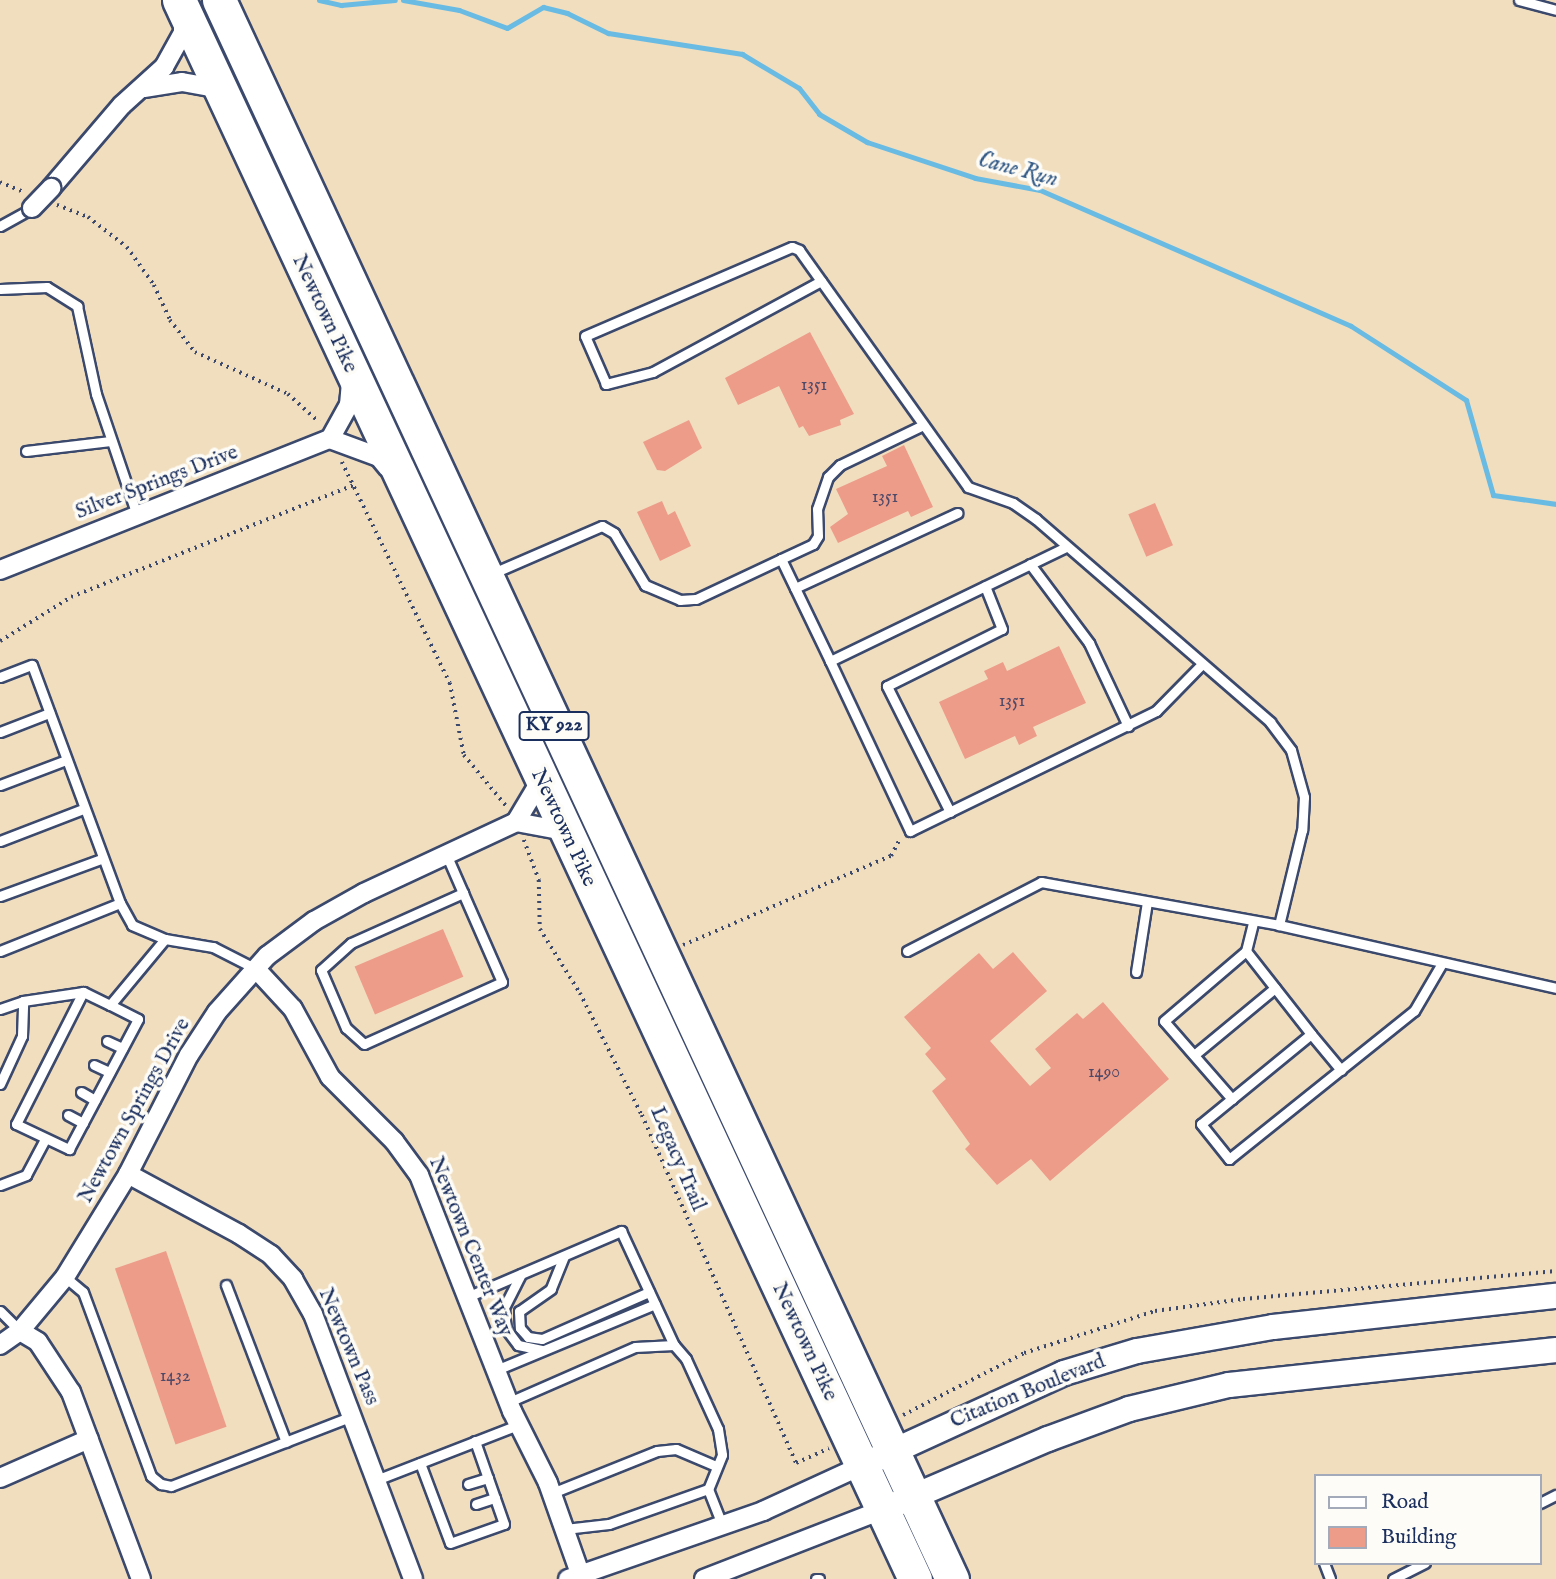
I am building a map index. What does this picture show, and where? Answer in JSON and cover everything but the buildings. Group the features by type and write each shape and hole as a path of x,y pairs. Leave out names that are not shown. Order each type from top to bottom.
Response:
{"highway":[{"name":"Newtown Pike","path":"219,0 484,577 952,1579"},
{"name":"Newtown Pike","path":"181,4 915,1579"},
{"path":"408,495 435,518 462,568 484,577"}],"main road":[{"name":"Citation Boulevard","path":"861,1465 1064,1373 1137,1351 1273,1327 1556,1296"},
{"path":"882,1510 1129,1409 1229,1385 1556,1350"}],"street":[{"path":"32,208 122,106 164,67 183,33 181,4"},
{"path":"144,88 182,82 221,89"},
{"path":"345,359 351,383 349,405 330,439 379,457 408,495"},
{"name":"Silver Springs Drive","path":"0,570 330,439"},
{"path":"541,780 519,830 565,831"},
{"name":"Newtown Springs Drive","path":"0,1345 19,1331 65,1277 128,1174 189,1055 217,1012 256,969 314,921 446,854 519,830"},
{"name":"Newtown Center Way","path":"256,969 293,1009 330,1077 409,1158 518,1425 552,1493 565,1529 577,1578"},
{"name":"Newtown Pass","path":"128,1174 271,1255 313,1314 414,1579"},
{"path":"19,1331 38,1342 55,1364 89,1439 141,1579"},
{"path":"0,1478 89,1439"},
{"name":"Citation Boulevard","path":"577,1578 723,1527 861,1465"},
{"path":"704,1579 882,1510"}],"lane":[{"path":"1519,0 1556,10"},
{"path":"0,226 32,208"},
{"path":"821,281 653,372 606,384 585,336 792,247 821,281 968,487 1013,503 1269,722 1291,750 1300,776 1302,830 1279,925"},
{"path":"0,289 47,287 77,306 110,442 137,515"},
{"path":"484,577 602,526 614,533 645,585 680,600 696,599 813,544 818,536 817,509 828,477 840,465 923,425"},
{"path":"26,451 110,442"},
{"path":"795,588 957,513"},
{"path":"830,661 1066,547"},
{"path":"781,559 910,831 1156,711 1202,664"},
{"path":"1030,564 1089,643 1128,726"},
{"path":"950,812 887,686 1002,629 985,586"},
{"path":"0,677 32,665 101,859 132,925 165,939 213,947 256,969"},
{"path":"0,732 49,713"},
{"path":"0,785 66,760"},
{"path":"0,841 83,809"},
{"path":"446,854 502,982 364,1044 346,1028 321,970 351,943 463,893"},
{"path":"0,896 101,859"},
{"path":"907,951 1041,882 1279,925 1556,988"},
{"path":"1136,972 1147,902"},
{"path":"0,951 120,903"},
{"path":"1232,1099 1164,1021 1246,951 1253,922"},
{"path":"110,1004 165,939"},
{"path":"1246,951 1341,1070"},
{"path":"1311,1034 1201,1125 1229,1159 1414,1011 1441,963"},
{"path":"1194,1055 1275,988"},
{"path":"0,1009 23,1001 83,992 138,1019 69,1149 16,1124 35,1098 72,1024 83,992"},
{"path":"0,1084 11,1066 22,1036 23,1001"},
{"path":"107,1041 122,1048"},
{"path":"94,1065 110,1072"},
{"path":"0,1070 11,1066"},
{"path":"81,1092 95,1100"},
{"path":"68,1115 83,1123"},
{"path":"0,1185 26,1175 46,1140"},
{"path":"467,1297 621,1231 674,1345 686,1359 718,1429 722,1455 708,1489 723,1527"},
{"path":"564,1256 551,1289 519,1311 520,1328 528,1337 542,1339 649,1292"},
{"path":"520,1274 504,1308 506,1329 518,1345 543,1350"},
{"path":"65,1277 83,1292 151,1476 161,1484 171,1486 352,1416"},
{"path":"226,1285 286,1442"},
{"path":"496,1370 655,1304"},
{"path":"0,1311 19,1331"},
{"path":"509,1402 635,1347 674,1345"},
{"path":"376,1480 518,1425"},
{"path":"420,1463 444,1513 450,1543 504,1524 475,1441"},
{"path":"552,1493 657,1451 676,1449 716,1466"},
{"path":"468,1484 488,1478"},
{"path":"565,1529 609,1524 708,1489"},
{"path":"476,1503 495,1498"},
{"path":"1393,1579 1421,1565"}],"path":[{"path":"0,641 71,597 354,485"},
{"name":"Legacy Trail","path":"519,830 539,880 540,929 580,993 642,1115 796,1463 829,1448"},
{"path":"677,948 891,856 896,840 910,831"}],"waterway":[{"name":"Cane Run","path":"319,0 341,5 395,0"},
{"name":"Cane Run","path":"403,0 459,10 507,28 543,7 567,13 608,33 742,54 799,88 819,114 867,142 975,178 1040,190 1351,326 1466,400 1493,495 1556,504"}]}
